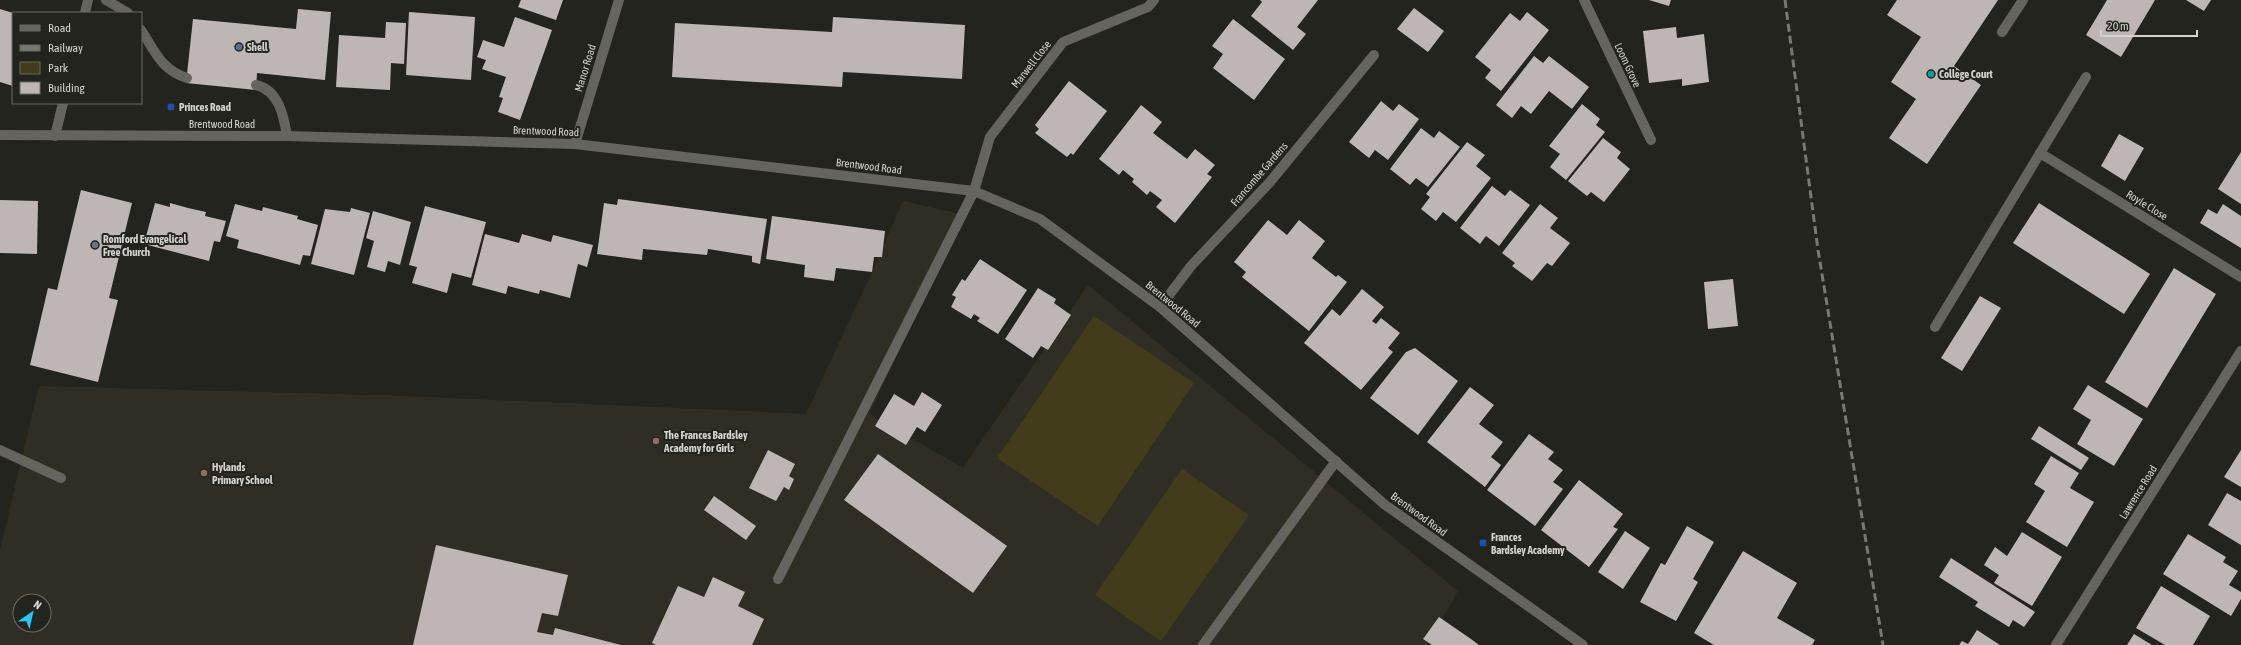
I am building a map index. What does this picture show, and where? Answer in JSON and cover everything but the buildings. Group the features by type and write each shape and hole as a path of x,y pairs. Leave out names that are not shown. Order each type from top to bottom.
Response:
{"street":[{"path":"85,12 88,0"},
{"path":"106,0 126,12"},
{"name":"Manor Road","path":"575,144 619,0"},
{"name":"Marwell Close","path":"778,578 974,191 990,137 1063,42 1148,7 1154,0"},
{"name":"Loom Grove","path":"1584,0 1651,140"},
{"path":"2002,32 2023,0"},
{"path":"142,31 167,68 173,74 187,78"},
{"name":"Francombe Gardens","path":"1160,307 1191,266 1270,182 1374,55"},
{"path":"1935,328 2086,77"},
{"path":"256,84 265,88 278,104 283,115 287,136"},
{"path":"55,136 63,104"},
{"name":"Brentwood Road","path":"0,135 287,136 575,144 974,191 1040,219 1160,307 1384,504 1583,645"},
{"name":"Royle Close","path":"2040,153 2241,277"},
{"name":"Lawrence Road","path":"2056,645 2241,351"},
{"path":"0,450 62,478"},
{"path":"1203,645 1336,461"}],"shaded area":[{"name":"The Frances Bardsley Academy for Girls","path":"903,201 964,215 869,414 963,468 1088,285 1458,591 1427,645 0,645 0,550 39,386 405,396 806,414 872,272"}],"green space":[{"path":"1094,316 1194,383 1098,526 997,458"},
{"path":"1182,469 1249,515 1161,641 1095,595"}],"railway":[{"path":"1785,0 1818,250 1883,645"}],"place":[{"name":"Shell","path":"239,47"},
{"name":"College Court","path":"1931,74"},
{"name":"Princes Road","path":"171,107"},
{"name":"Romford Evangelical Free Church","path":"95,245"},
{"name":"The Frances Bardsley Academy for Girls","path":"656,441"},
{"name":"Hylands Primary School","path":"204,473"},
{"name":"Frances Bardsley Academy","path":"1483,543"}]}
